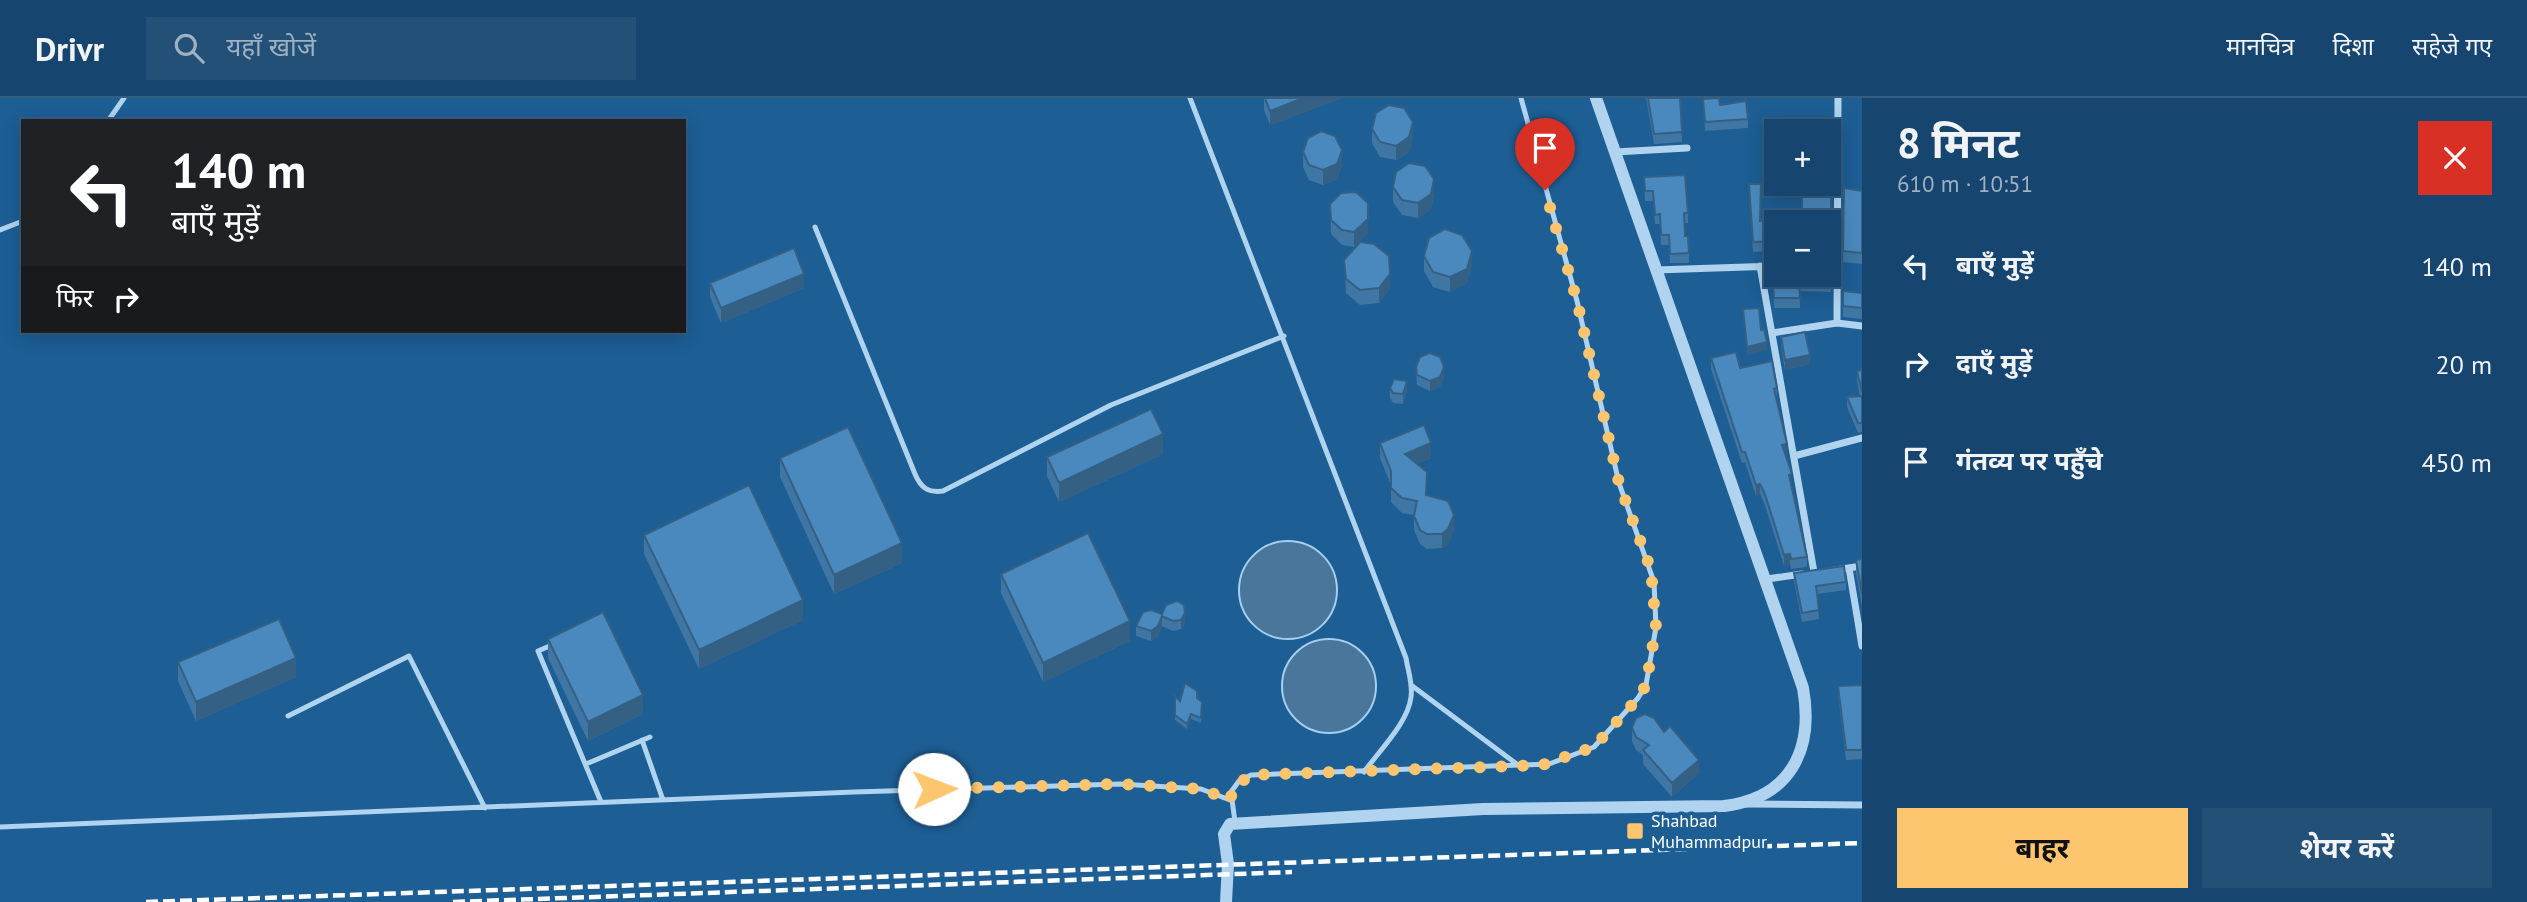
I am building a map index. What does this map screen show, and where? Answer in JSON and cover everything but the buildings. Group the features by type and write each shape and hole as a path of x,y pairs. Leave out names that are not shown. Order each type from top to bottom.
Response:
{"street":[{"path":"1596,98 1767,579 1803,688 1807,730 1792,771 1773,788 1739,804"},
{"path":"1834,210 1838,98"},
{"path":"1614,152 1687,148"},
{"path":"1760,266 1814,572"},
{"path":"1656,270 1764,266"},
{"path":"1834,287 1837,323"},
{"path":"1772,332 1837,323 1862,326"},
{"path":"1794,456 1862,438"},
{"path":"1767,579 1862,566"},
{"path":"1849,568 1862,646"},
{"path":"1226,902 1228,864 1224,834 1230,824 1236,823 1483,810 1739,804 1862,805"}],"lane":[{"path":"109,119 124,98"},
{"path":"1190,98 1403,649 1412,696 1407,712 1364,772"},
{"path":"1236,823 1230,800 1234,787 1251,775 1557,762 1588,751 1601,741 1646,685 1656,627 1651,570 1619,483 1577,301 1521,98"},
{"path":"0,230 21,222"},
{"path":"815,227 915,474 922,486 933,493 943,491 1111,405 1284,336"},
{"path":"562,641 538,652 601,802"},
{"path":"288,716 409,656 485,808"},
{"path":"1411,685 1518,765"},
{"path":"586,764 650,737"},
{"path":"642,740 663,800"},
{"path":"0,827 1120,784 1201,789 1230,800"}],"water":[{"path":"1288,541 1307,545 1322,556 1333,571 1337,590 1333,609 1322,624 1307,635 1288,639 1269,635 1254,624 1243,609 1239,590 1243,571 1254,556 1269,545"},
{"path":"1329,639 1347,642 1362,653 1373,668 1376,686 1373,704 1362,719 1347,730 1329,733 1311,730 1296,719 1285,704 1282,686 1285,668 1296,653 1311,642"}],"railway":[{"path":"146,902 1862,843"},
{"path":"453,902 1292,872"}],"place":[{"name":"Shahbad Muhammadpur","path":"1635,831"}],"route":[{"path":"934,789 1120,784 1201,789 1230,800 1231,792 1238,781 1251,775 1542,765 1588,751 1601,741 1646,685 1656,627 1654,583 1619,483 1577,301 1545,190"}]}
